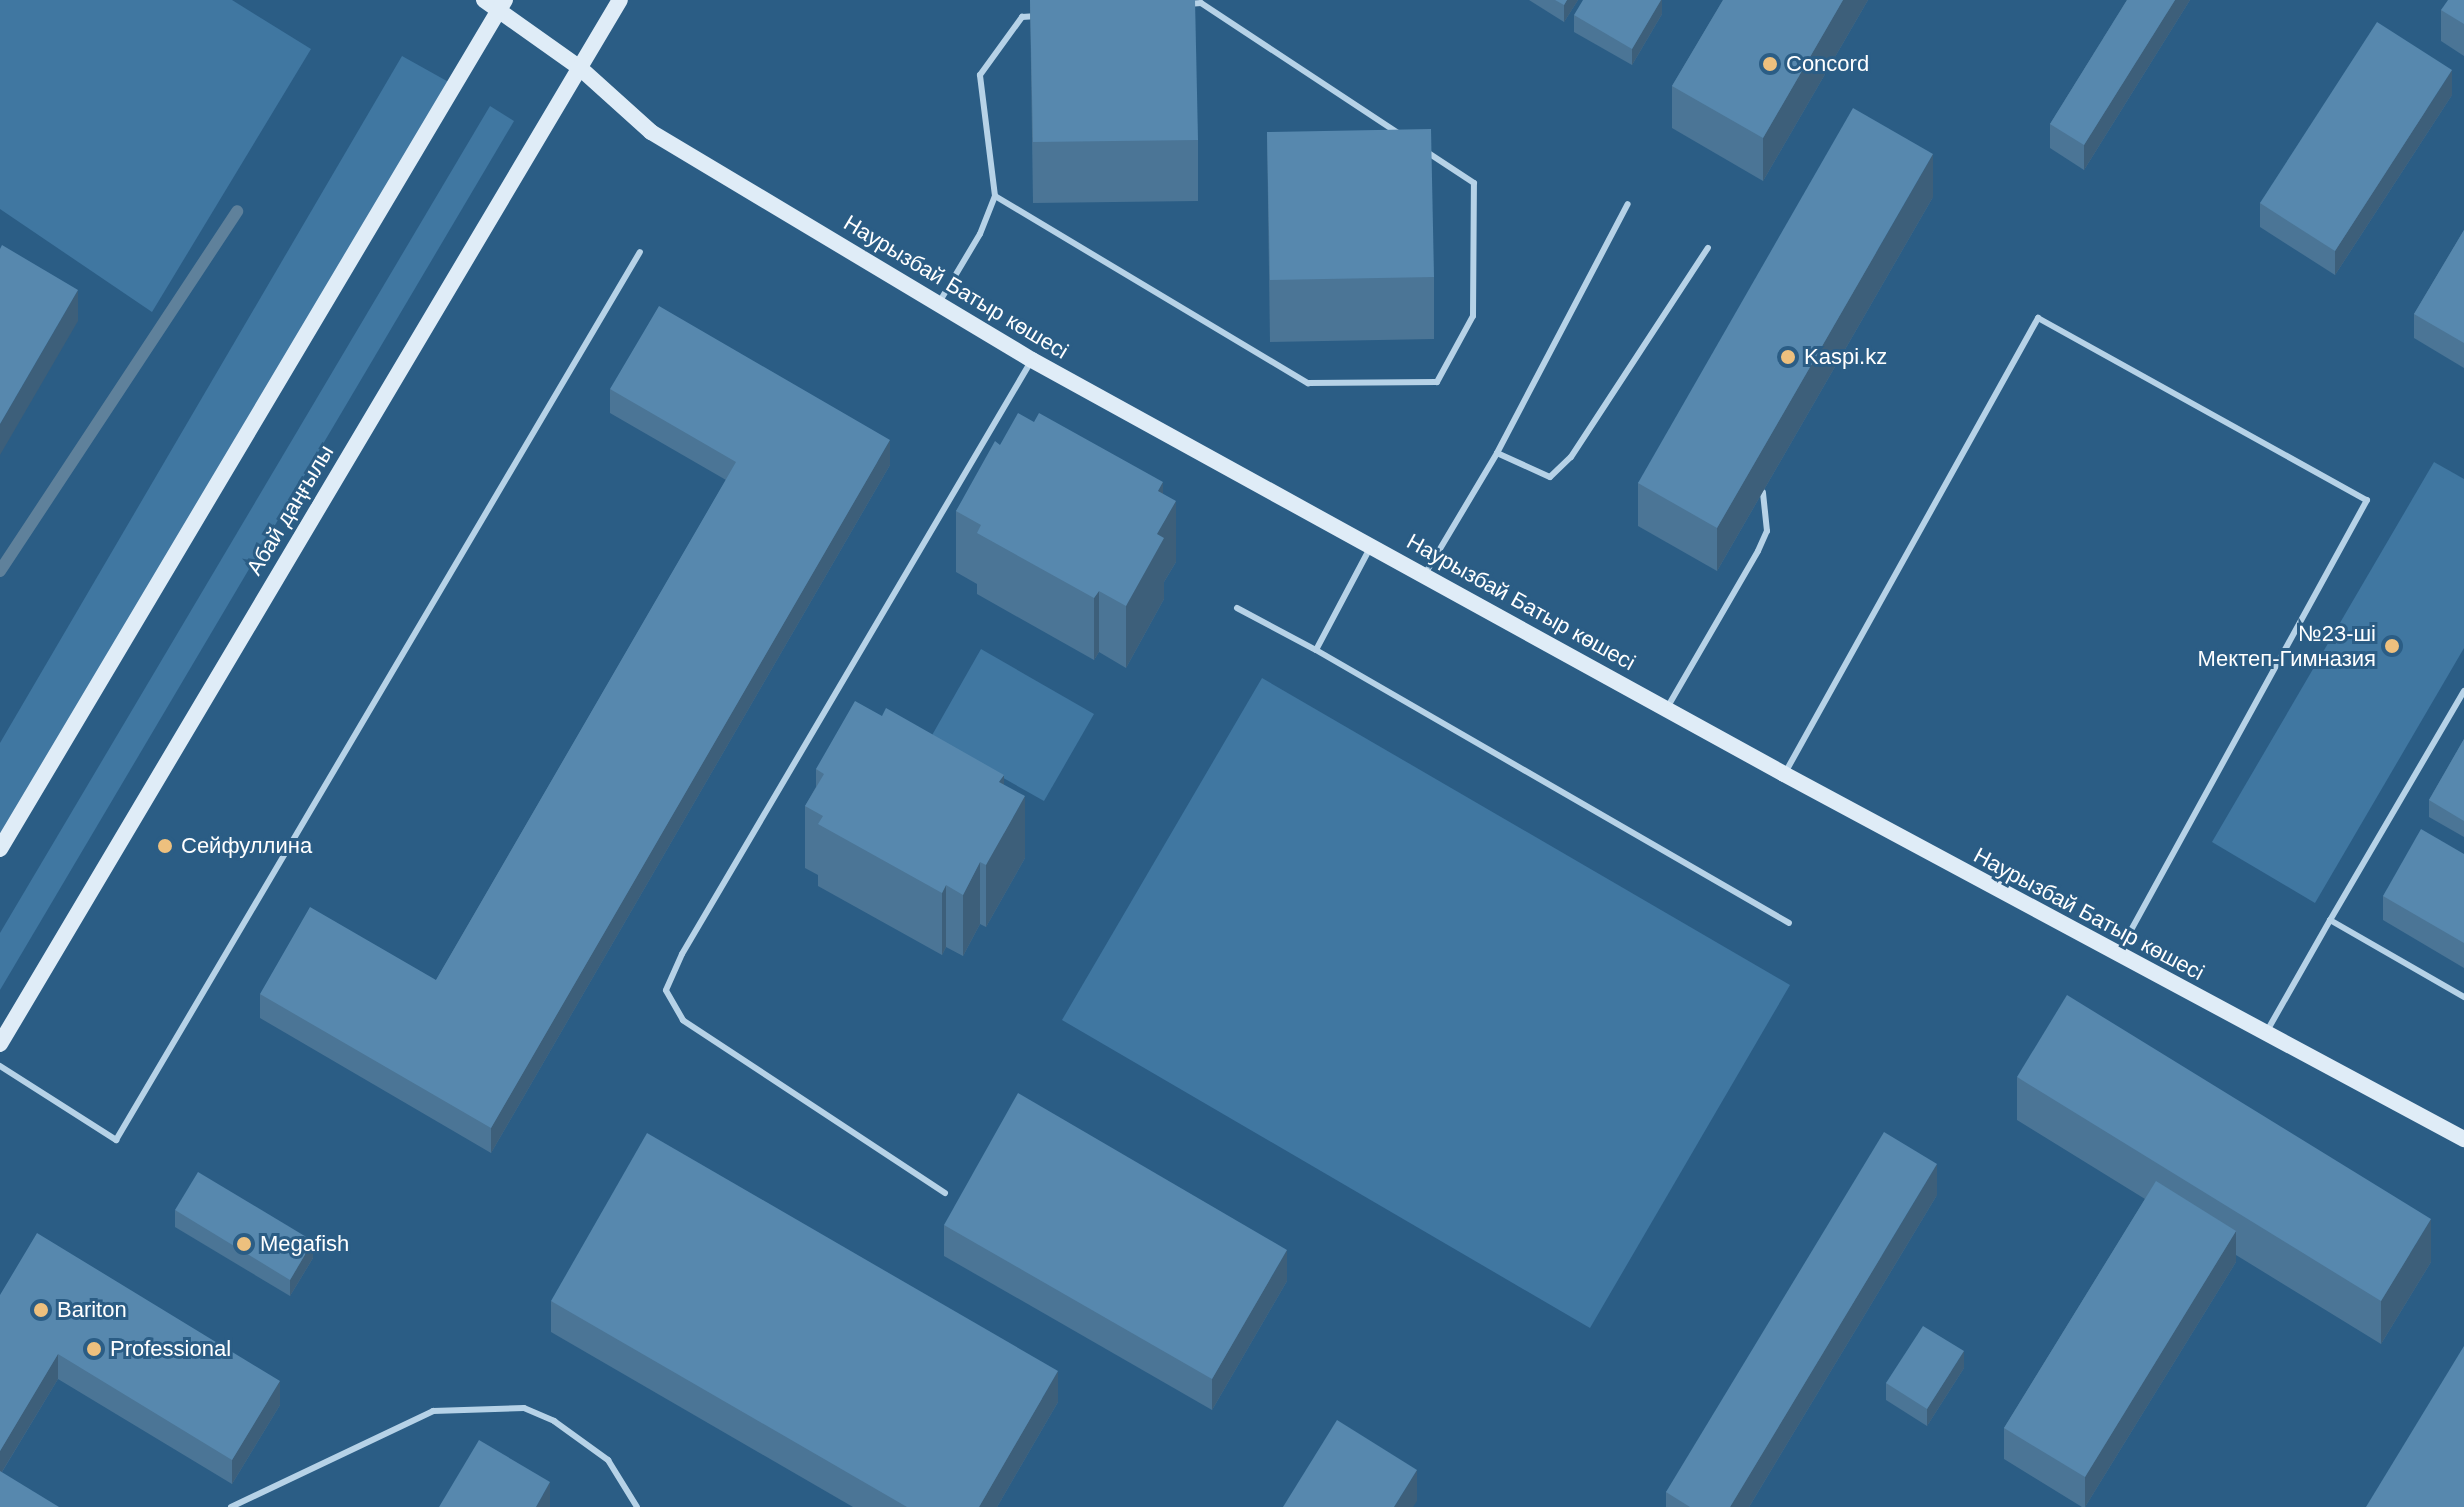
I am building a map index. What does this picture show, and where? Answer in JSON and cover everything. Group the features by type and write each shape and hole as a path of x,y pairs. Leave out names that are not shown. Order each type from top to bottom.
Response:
{"main road":[{"path":"484,0 502,5 580,68"},
{"name":"Абай даңғылы","path":"0,1044 620,0"},
{"path":"0,849 502,5"},
{"name":"Наурызбай Батыр көшесі","path":"580,68 651,132 1032,360 1784,774 2464,1139"}],"lane":[{"path":"1171,5 1201,3 1409,140"},
{"path":"938,304 980,234 995,196 980,75 1022,17 1052,15"},
{"path":"995,196 1308,383 1437,382 1473,316 1474,183 1422,148"},
{"path":"1425,574 1497,453 1628,204"},
{"path":"1497,453 1550,477 1571,457 1708,248"},
{"path":"0,1066 116,1140 640,252"},
{"path":"1784,774 2038,318 2367,500 2117,955"},
{"path":"945,1193 683,1020 666,990 682,954 1032,360"},
{"path":"1667,708 1767,531 1763,492"},
{"path":"1316,650 1372,545"},
{"path":"1237,608 1316,650 1789,923"},
{"path":"2265,1034 2464,691"},
{"path":"2330,920 2464,997"},
{"path":"231,1507 433,1411 524,1408 554,1421 608,1460 637,1507"}],"shaded area":[{"path":"0,0 232,0 311,49 152,312 0,209"},
{"path":"402,56 454,85 0,848 0,743"},
{"path":"490,106 514,121 0,990 0,933"},
{"path":"2434,462 2464,479 2464,648 2315,903 2212,842"},
{"path":"981,649 1094,714 1044,801 931,737"},
{"path":"1262,678 1790,985 1590,1328 1062,1020"}],"building":[{"path":"1030,0 1195,0 1198,140 1033,142"},
{"path":"1583,0 1661,0 1632,49 1574,15"},
{"name":"Concord","path":"1723,0 1843,0 1763,138 1672,86"},
{"path":"2127,0 2175,0 2084,145 2050,124"},
{"path":"2448,0 2464,0 2464,24 2441,10"},
{"path":"2377,22 2452,70 2335,251 2260,203"},
{"name":"Kaspi.kz","path":"1853,108 1933,154 1717,528 1638,483"},
{"path":"1431,129 1434,277 1270,280 1267,132"},
{"path":"2464,230 2464,343 2414,314"},
{"path":"2,245 78,290 0,424 0,249"},
{"path":"659,306 890,440 491,1128 260,994 310,907 436,980 736,462 610,389"},
{"path":"1018,413 1034,422 1039,413 1163,482 1158,491 1176,501 1157,534 1164,538 1126,606 1099,591 1094,598 977,533 981,525 956,511 995,441 1000,445"},
{"path":"855,701 882,716 886,708 1004,775 999,782 1025,796 986,865 980,862 963,895 946,885 942,893 818,824 823,816 805,806 824,774 816,769"},
{"path":"2464,739 2464,821 2429,800"},
{"path":"2421,829 2464,854 2464,943 2383,896"},
{"path":"2067,995 2431,1219 2381,1301 2017,1077"},
{"path":"1018,1093 1287,1250 1212,1379 944,1225"},
{"path":"1884,1132 1937,1164 1730,1507 1690,1507 1666,1492"},
{"path":"647,1133 1058,1371 979,1507 907,1507 551,1301"},
{"path":"198,1172 313,1241 290,1280 175,1210"},
{"path":"2156,1181 2236,1231 2085,1477 2004,1428"},
{"name":"Professional","path":"37,1233 280,1381 232,1460 58,1354 0,1451 0,1295"},
{"path":"1923,1326 1964,1351 1927,1409 1886,1383"},
{"path":"2464,1346 2464,1507 2366,1507"},
{"path":"1337,1420 1417,1470 1394,1507 1283,1507"},
{"path":"479,1440 550,1482 536,1507 439,1507"},
{"path":"0,1471 59,1507 0,1507"}],"waterway":[{"path":"0,571 237,211"}],"place":[{"name":"Concord","path":"1770,64"},
{"name":"Kaspi.kz","path":"1788,357"},
{"name":"№23-ші Мектеп-Гимназия","path":"2392,646"},
{"name":"Сейфуллина","path":"165,846"},
{"name":"Megafish","path":"244,1244"},
{"name":"Bariton","path":"41,1310"},
{"name":"Professional","path":"94,1349"}]}
